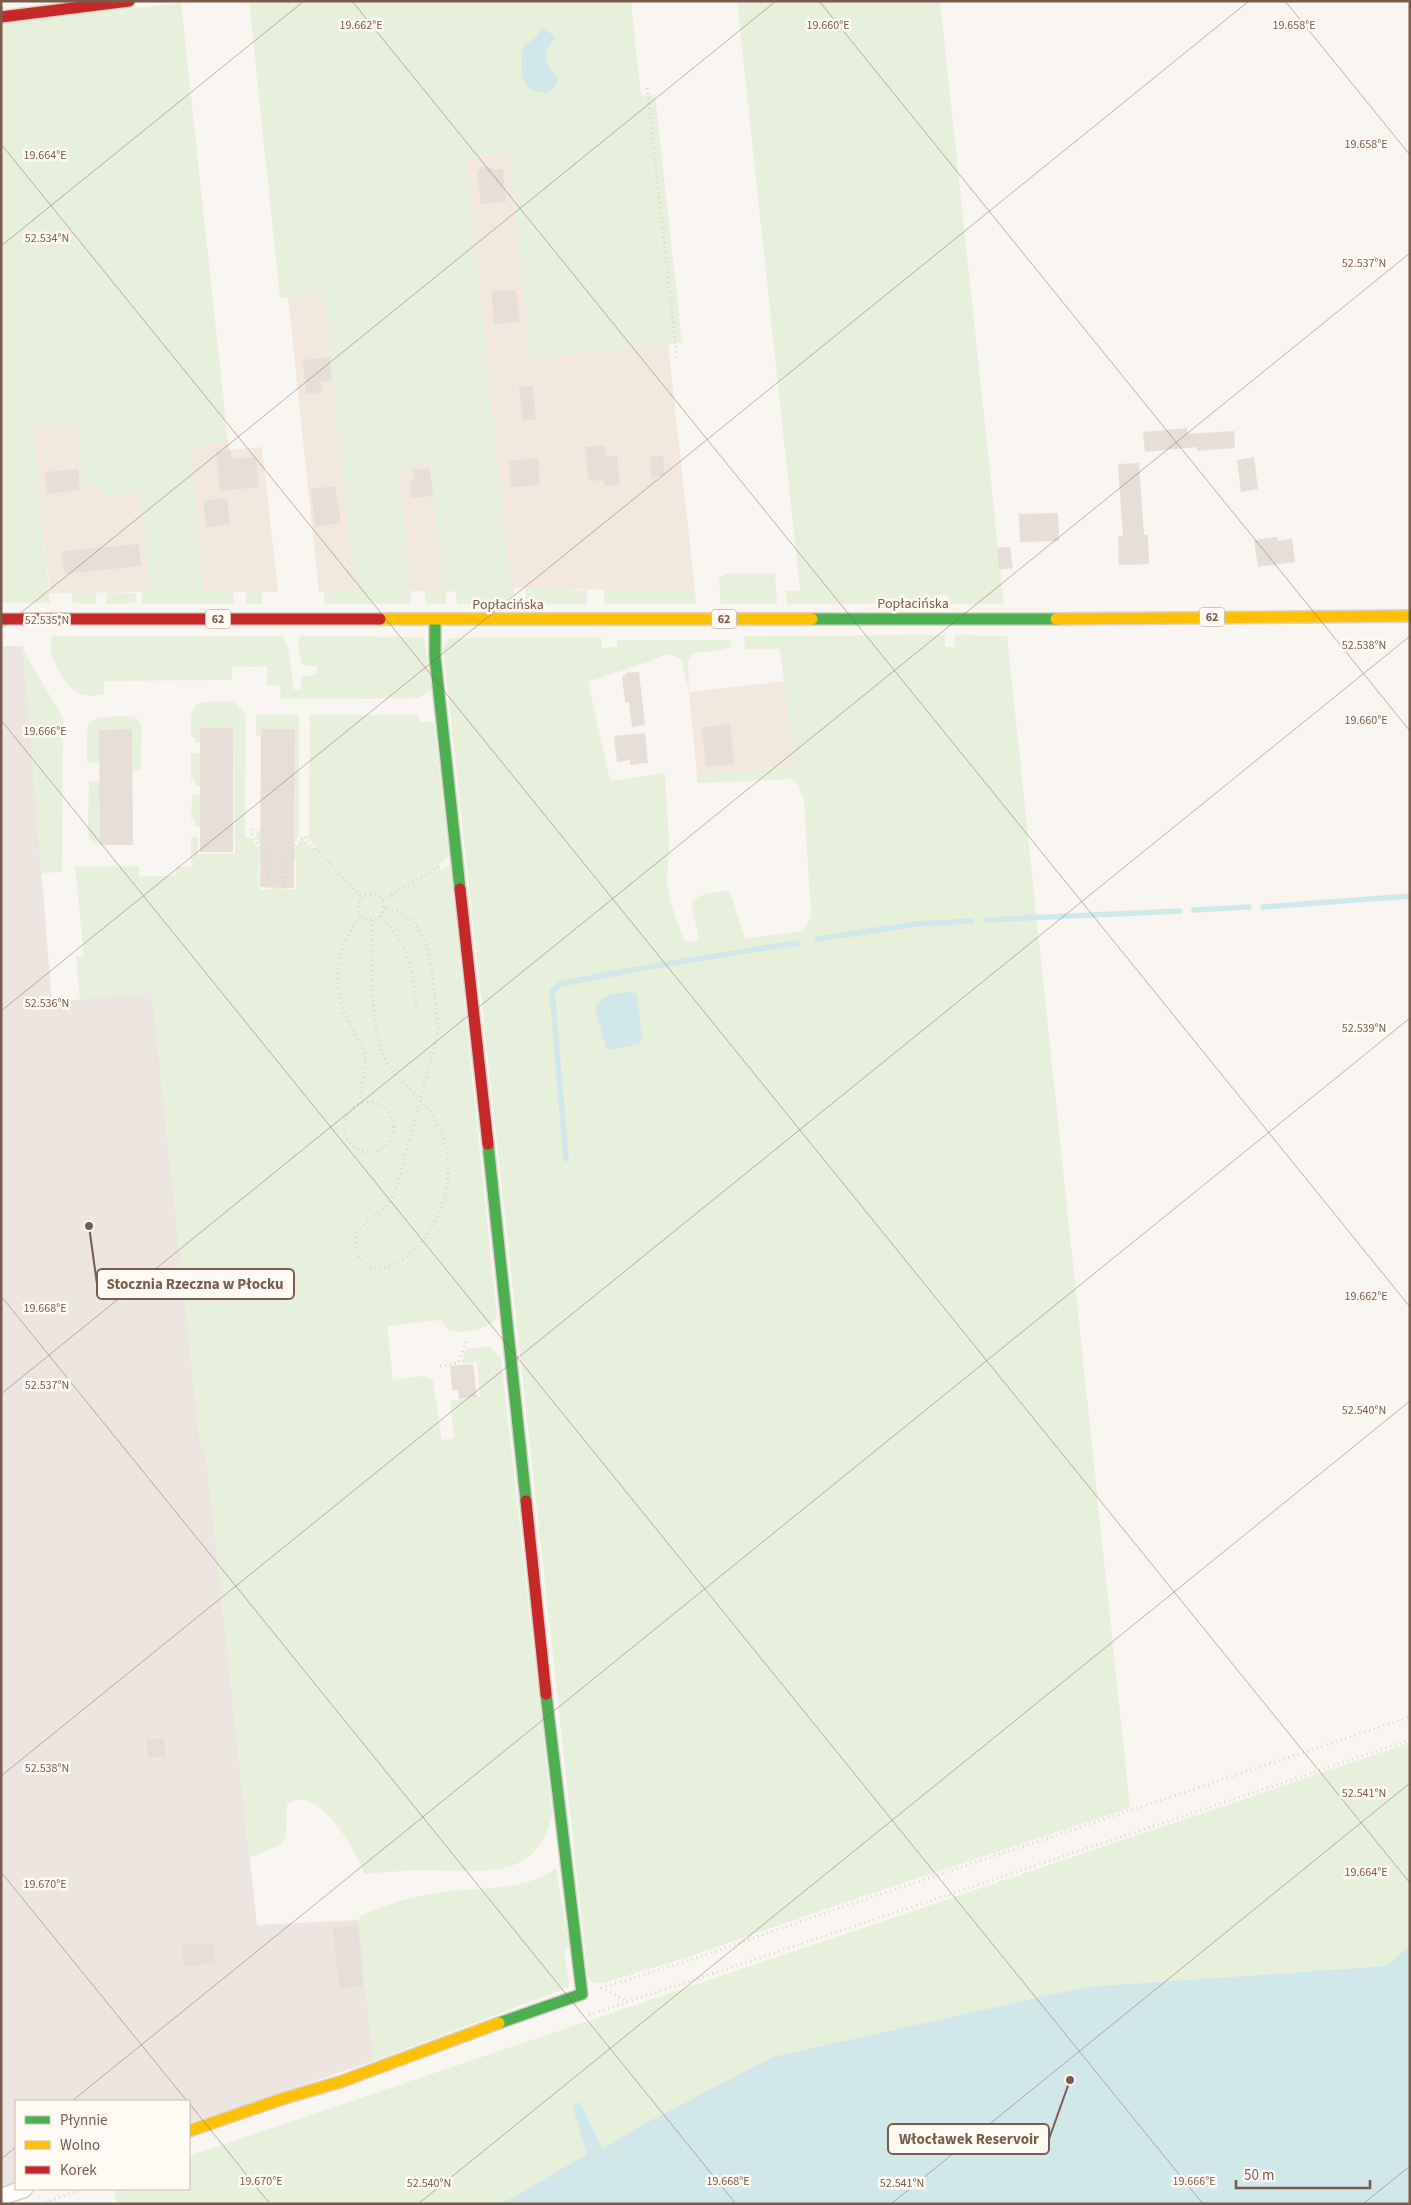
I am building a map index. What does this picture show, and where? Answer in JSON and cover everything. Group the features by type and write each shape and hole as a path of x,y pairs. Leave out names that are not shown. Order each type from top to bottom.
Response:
{"street":[{"path":"1,16 129,1"},
{"name":"Popłacińska","path":"1,619 1014,619 1410,616"},
{"path":"190,2131 282,2099 340,2082 409,2055 582,1994 569,1878 559,1812 436,657 435,620"},
{"path":"1,2197 21,2190"}],"path":[{"path":"647,88 677,358"},
{"path":"251,829 252,834 269,860 269,888"},
{"path":"285,888 285,860 302,836 362,897"},
{"path":"382,900 457,856"},
{"path":"373,894 382,900 384,907 380,916 372,920 362,916 358,909 362,897 373,894"},
{"path":"372,920 377,1038 384,1056 392,1069 420,1099 439,1128 447,1154 448,1177 444,1202 432,1227 411,1252 389,1267 372,1268 360,1260 356,1252 356,1234 365,1222 384,1208 394,1193 420,1099 438,1029 430,953 425,938 413,923 398,912 384,907"},
{"path":"361,1103 380,1104 389,1112 393,1120 392,1136 388,1143 374,1152 358,1149 351,1144 344,1129 348,1113 361,1103 365,1074 364,1057 359,1040 344,1013 338,981 342,950 351,930 362,916"},
{"path":"380,916 398,936 411,962 416,1000 414,1011"},
{"path":"440,1366 458,1363 468,1338"},
{"path":"1410,1717 851,1904 696,1958 600,1988 627,2001 1410,1740"},
{"path":"40,2204 81,2190"}],"shaded area":[{"path":"509,153 530,359 668,344 695,591 511,588 465,158"},
{"path":"323,293 355,591 319,592 288,297"},
{"path":"77,424 84,489 101,487 102,496 140,492 150,592 50,593 32,428"},
{"path":"228,442 230,450 262,447 278,592 205,592 189,446"},
{"path":"430,463 443,592 411,591 398,466"},
{"path":"1,646 23,646 52,1002 152,992 201,1450 206,1450 257,1925 359,1920 374,2061 190,2123 190,2100 15,2100 15,2186 1,2191"},
{"path":"785,681 794,765 697,776 689,692"}],"green space":[{"path":"249,1 631,1 641,96 655,95 682,343 530,359 509,153 466,158 511,588 514,588 514,602 510,604 457,604 456,591 446,592 446,604 427,604 425,601 425,591 443,591 430,463 398,467 411,591 410,604 324,604 324,592 355,591 323,293 280,298"},
{"path":"737,1 940,1 1004,604 948,604 948,595 939,595 939,604 787,604 786,591 800,590"},
{"path":"181,3 228,442 189,447 205,592 233,592 234,604 142,604 142,592 150,592 140,492 102,496 101,487 84,489 77,424 33,428 50,603 1,603 1,23"},
{"path":"775,573 777,604 721,604 719,579 725,574"},
{"path":"525,588 587,590 587,604 526,605"},
{"path":"604,590 695,591 696,604 604,604"},
{"path":"246,592 262,592 262,604 246,604"},
{"path":"72,593 96,593 96,604 72,603"},
{"path":"106,593 136,593 136,603 106,604"},
{"path":"945,635 945,647 955,647 955,635 1007,636 1130,1808 846,1902 682,1959 603,1983 593,1983 588,1977 443,648 449,638 597,637 601,638 602,648 617,647 617,640 731,640 731,646 726,648 692,654 688,661 689,692 681,659 671,655 664,655 588,682 610,781 665,773 669,845 667,884 673,910 684,940 689,942 699,939 691,903 699,897 708,894 728,891 745,939 801,931 807,926 811,914 804,801 798,784 791,779 697,783 697,776 794,765 780,649 745,649 744,636"},
{"path":"52,636 283,636 289,652 294,690 302,690 301,682 303,677 317,674 317,666 306,666 301,663 298,642 300,636 422,637 425,642 431,689 419,698 281,699 280,685 267,685 267,666 232,667 232,680 104,681 104,695 85,695 74,690 62,677 51,651"},
{"path":"23,650 63,718 62,872 41,873"},
{"path":"234,701 246,715 245,838 252,839 266,858 259,859 259,890 271,889 271,859 256,837 256,831 261,831 261,839 295,838 295,729 261,729 261,736 256,736 256,715 299,715 299,836 283,859 284,889 296,889 296,859 289,858 302,838 311,848 317,847 306,836 309,835 310,715 419,715 419,722 434,722 449,857 439,864 440,870 450,865 497,1316 494,1321 482,1328 461,1332 448,1330 441,1320 387,1326 393,1380 424,1376 433,1381 442,1440 454,1438 450,1401 480,1397 477,1362 461,1363 467,1348 490,1347 501,1358 552,1815 545,1836 534,1852 521,1862 505,1868 469,1871 398,1871 365,1874 353,1850 334,1822 311,1803 299,1800 287,1804 286,1838 279,1845 250,1858 206,1450 201,1450 152,993 80,999 76,957 84,955 75,867 139,866 139,876 176,876 176,867 191,867 191,837 198,837 198,854 235,854 233,728 200,728 200,742 195,742 195,737 191,737 191,715 196,705 204,702"},
{"path":"131,716 138,719 142,727 141,769 132,773 132,729 99,730 99,763 87,763 89,722 100,717"},
{"path":"191,753 200,753 200,786 195,786 195,780 191,780"},
{"path":"89,781 100,781 100,845 94,843 88,835"},
{"path":"192,795 200,795 200,827 195,827 195,820 191,820"},
{"path":"1410,1743 1410,1946 1385,1966 1085,1987 772,2057 642,2125 603,2149 580,2102 572,2105 588,2154 514,2197 496,2204 117,2204 114,2190 190,2190 190,2156"},
{"path":"556,1868 569,1945 564,1953 569,1987 374,2061 360,1916 421,1896 512,1886 542,1876"}],"water":[{"path":"544,28 555,37 547,51 545,61 557,77 557,85 547,93 534,91 527,86 521,68 525,44 538,34 539,29"},
{"path":"631,991 637,994 642,1039 639,1044 611,1050 606,1048 595,1008 597,1003 605,997"},
{"path":"1410,1946 1410,2204 496,2204 514,2197 587,2154 572,2105 580,2102 603,2149 642,2125 772,2057 1085,1987 1385,1966"}],"building":[{"path":"481,167 489,167 494,170 503,169 506,202 481,204 477,172"},
{"path":"516,290 520,322 494,324 491,292"},
{"path":"330,357 332,381 321,382 322,392 306,394 303,360"},
{"path":"533,386 536,419 523,421 519,387"},
{"path":"1187,428 1188,434 1234,431 1235,448 1197,451 1197,447 1145,452 1143,432"},
{"path":"605,445 606,457 617,456 620,485 605,486 604,480 589,481 585,447"},
{"path":"230,450 231,459 256,457 259,487 220,491 216,452"},
{"path":"663,456 665,476 651,477 650,457"},
{"path":"1254,457 1258,489 1241,492 1237,460"},
{"path":"538,458 540,485 511,487 509,461"},
{"path":"1139,463 1144,535 1148,535 1149,564 1119,565 1118,536 1123,536 1118,464"},
{"path":"430,468 433,496 411,498 410,480 414,480 413,470"},
{"path":"78,469 80,490 47,494 45,472"},
{"path":"335,486 341,523 315,526 311,489"},
{"path":"227,498 230,524 206,527 203,501"},
{"path":"1058,513 1059,541 1020,542 1019,514"},
{"path":"1277,537 1278,541 1292,539 1295,562 1258,567 1254,540"},
{"path":"139,544 141,566 64,574 62,551"},
{"path":"1010,547 1013,568 999,570 997,548"},
{"path":"639,672 645,725 632,727 629,702 625,702 622,676 626,675 626,673"},
{"path":"730,724 734,764 706,767 702,727"},
{"path":"200,728 233,728 233,852 200,852"},
{"path":"132,729 133,845 100,845 99,730"},
{"path":"261,729 295,729 294,888 260,887"},
{"path":"645,733 648,763 630,765 630,760 617,762 614,736"},
{"path":"473,1364 477,1397 459,1399 458,1390 452,1390 450,1366"},
{"path":"164,1738 166,1756 148,1758 146,1740"},
{"path":"358,1925 363,1986 339,1988 333,1928"},
{"path":"214,1943 215,1964 184,1966 182,1945"}],"waterway":[{"path":"1263,907 1410,896"},
{"path":"1194,910 1249,907"},
{"path":"986,920 1180,911"},
{"path":"817,939 917,924 971,921"},
{"path":"566,1159 552,991 560,984 653,966 797,943"}],"traffic: fast":[{"path":"812,619 1056,619"},
{"path":"435,620 435,657 460,889"},
{"path":"488,1144 526,1501"},
{"path":"499,2023 582,1994 546,1694"}],"traffic: slow":[{"path":"1056,619 1410,616"},
{"path":"380,619 812,619"},
{"path":"190,2131 282,2099 340,2082 499,2023"}],"traffic: jam":[{"path":"1,17 129,1"},
{"path":"1,619 380,619"},
{"path":"460,889 488,1144"},
{"path":"526,1501 546,1694"}],"place":[{"name":"Stocznia Rzeczna w Płocku","path":"89,1226"},
{"name":"Włocławek Reservoir","path":"1070,2080"}]}
